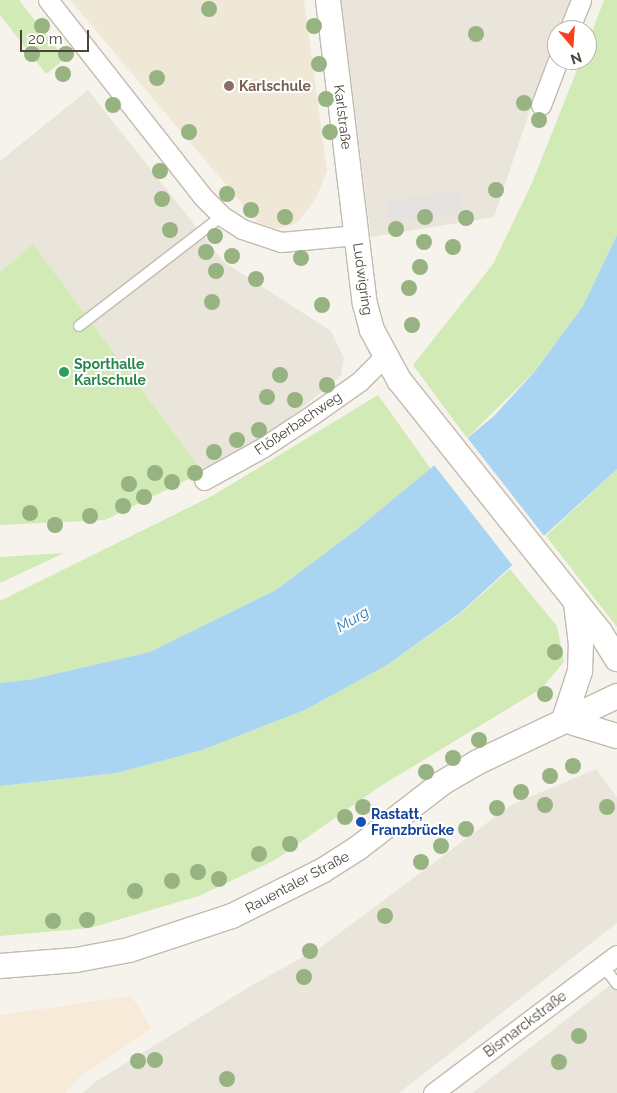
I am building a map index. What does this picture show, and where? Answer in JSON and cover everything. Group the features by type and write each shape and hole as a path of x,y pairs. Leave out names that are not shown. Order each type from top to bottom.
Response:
{"street":[{"name":"Ludwigring","path":"48,0 202,196 222,216 242,229 280,242 357,235 365,304 372,330 399,380 575,601 591,638 617,659"},
{"name":"Karlstraße","path":"328,0 357,235"},
{"path":"574,20 581,0"},
{"path":"541,105 554,70"},
{"name":"Flößerbachweg","path":"204,480 262,448 304,420 360,381 385,356"},
{"path":"591,638 578,683 564,720 617,736"},
{"name":"Rauentaler Straße","path":"0,966 76,960 130,950 232,916 330,867 358,848 442,783 564,720 617,696"},
{"name":"Bismarckstraße","path":"433,1093 610,960"}],"lane":[{"path":"79,326 222,216"},
{"path":"610,960 617,984"}],"shaded area":[{"name":"Karlschule","path":"70,0 304,0 327,171 315,201 297,223 278,229 258,223"},
{"path":"341,0 571,0 562,20 547,20 547,60 494,217 371,237"},
{"path":"88,90 224,262 331,331 344,358 341,376 270,434 203,472 33,244 0,272 0,161"},
{"path":"460,191 463,214 390,223 388,200"},
{"path":"596,769 617,797 617,923 399,1093 83,1093 95,1082 254,984 321,947 511,805"},
{"path":"617,980 617,1093 472,1093"},
{"path":"131,996 152,1028 80,1077 65,1093 0,1093 0,1015"}],"green space":[{"path":"0,0 19,0 65,59 46,74 0,15"},
{"path":"604,0 617,0 617,235 583,306 536,370 467,438 413,365 493,264 532,183 577,70 597,70 596,20"},
{"name":"Sporthalle Karlschule","path":"33,244 203,472 105,520 0,525 0,272"},
{"path":"378,395 431,469 356,530 276,590 150,652 33,679 0,683 0,601 212,496"},
{"path":"617,469 617,627 546,536"},
{"path":"64,553 0,583 0,557"},
{"path":"510,569 557,626 564,662 542,688 379,787 275,860 199,896 90,928 0,936 0,786 117,773 202,750 305,710 387,665 460,614"}],"water":[{"name":"Murg","path":"617,235 617,469 460,613 387,665 305,710 202,750 117,773 0,786 0,683 33,679 150,652 276,590 356,530 494,416 536,370 583,306"}],"pier":[{"path":"466,436 547,540 513,566 432,462"}],"place":[{"name":"Karlschule","path":"229,86"},
{"name":"Sporthalle Karlschule","path":"64,372"},
{"name":"Rastatt, Franzbrücke","path":"361,822"}]}
